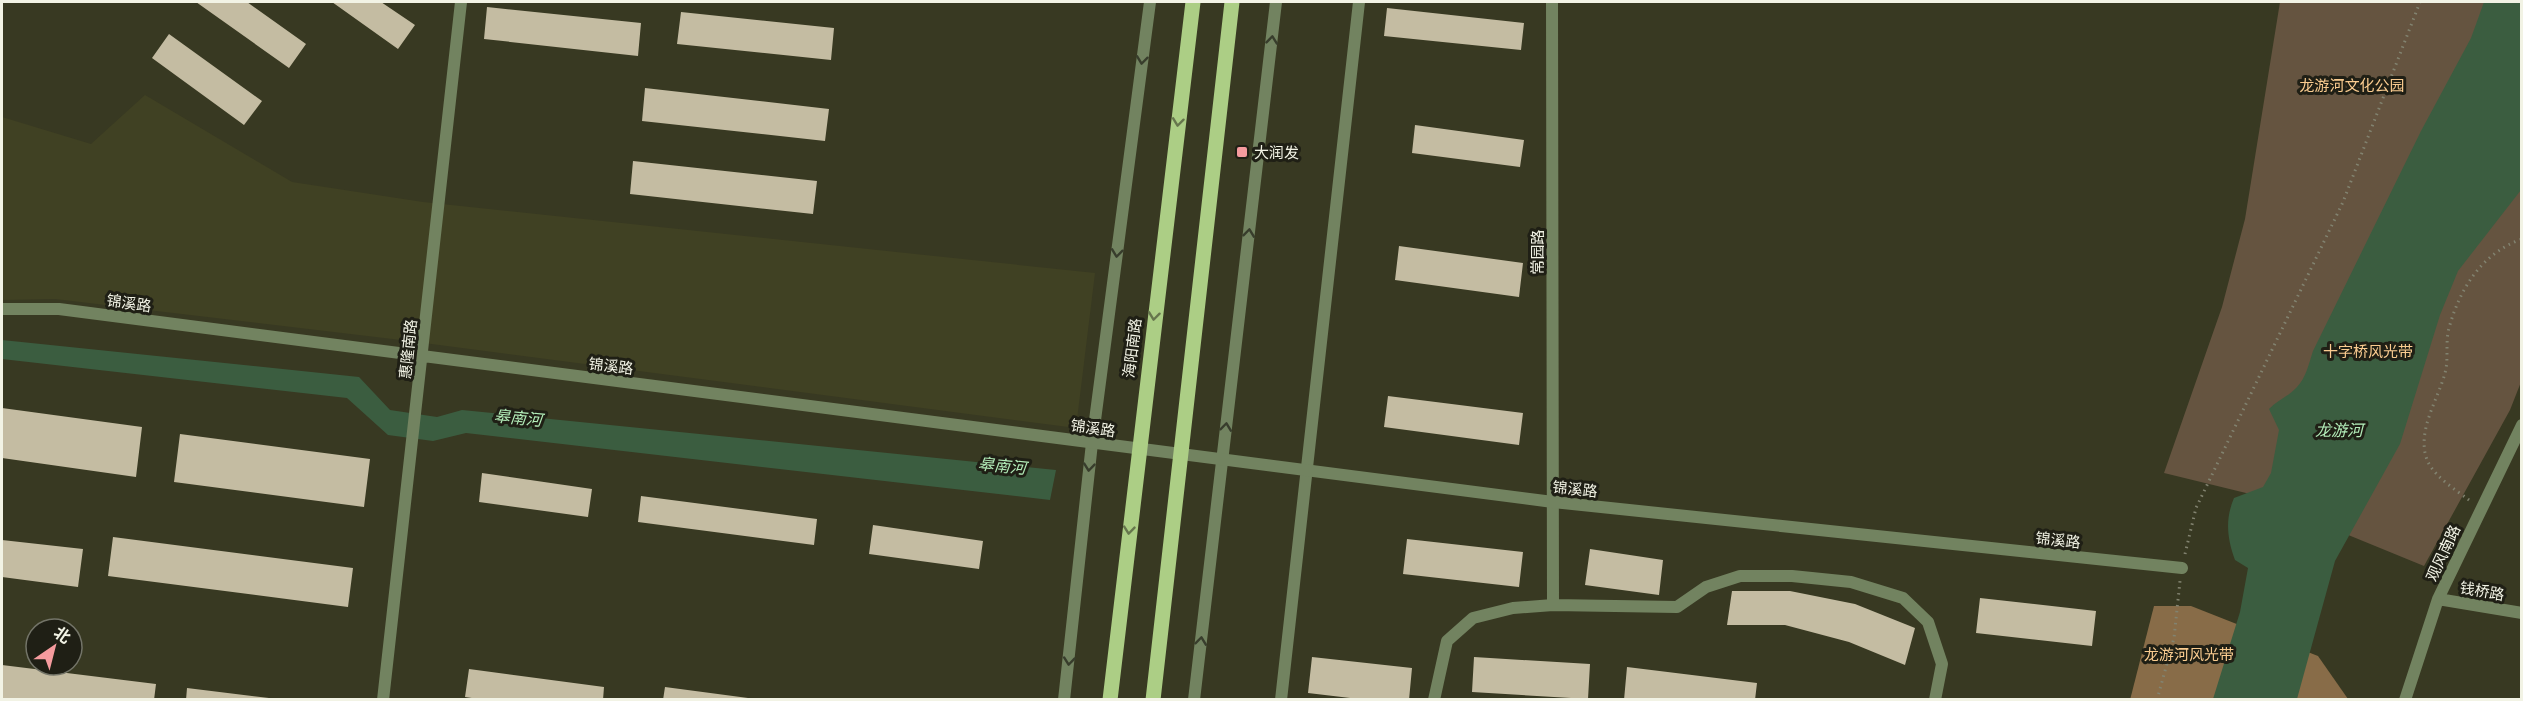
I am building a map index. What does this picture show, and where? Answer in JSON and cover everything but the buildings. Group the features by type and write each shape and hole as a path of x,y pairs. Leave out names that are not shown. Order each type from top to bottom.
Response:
{"main road":[{"name":"海阳南路","path":"1110,699 1193,2"},
{"path":"1153,699 1232,2"}],"street":[{"name":"惠隆南路","path":"383,699 461,2"},
{"path":"1064,699 1092,443 1150,2"},
{"path":"1194,699 1276,2"},
{"path":"1281,699 1359,2"},
{"name":"常园路","path":"1552,2 1553,605"},
{"name":"锦溪路","path":"2,309 59,309 1553,502 2182,568"},
{"name":"观风南路","path":"2405,699 2438,599 2522,425"},
{"path":"1434,699 1447,641 1473,618 1513,608 1553,605 1677,607 1706,588 1740,576 1792,576 1851,582 1903,598 1928,621 1942,664 1935,699"},
{"name":"钱桥路","path":"2438,599 2522,613"}],"path":[{"path":"2157,699 2174,638 2182,568 2196,508 2343,202 2420,2"},
{"path":"2480,509 2439,476 2428,462 2427,424 2446,371 2449,328 2473,273 2506,245 2522,239"}],"shaded area":[{"path":"145,95 292,182 423,202 1095,273 1076,428 401,340 55,299 2,300 2,117 91,144"}],"green space":[{"name":"十字桥风光带","path":"2280,2 2521,2 2521,382 2510,410 2424,566 2246,493 2164,473 2222,307 2245,219"},
{"name":"龙游河风光带","path":"2154,606 2191,606 2318,656 2348,699 2130,700"}],"water":[{"name":"龙游河","path":"2484,2 2521,2 2521,190 2458,271 2440,315 2400,444 2335,561 2297,699 2213,699 2240,612 2248,568 2235,560 2230,544 2228,521 2234,498 2263,487 2271,473 2279,430 2269,409 2294,390 2303,379 2313,351 2421,131 2471,38"},
{"name":"皋南河","path":"2,340 359,377 390,410 437,417 462,410 1056,470 1050,500 466,433 433,441 388,435 347,398 2,359"}],"place":[{"name":"大润发","path":"1242,152"}],"park label":[{"name":"龙游河文化公园","path":"2352,85"}]}
